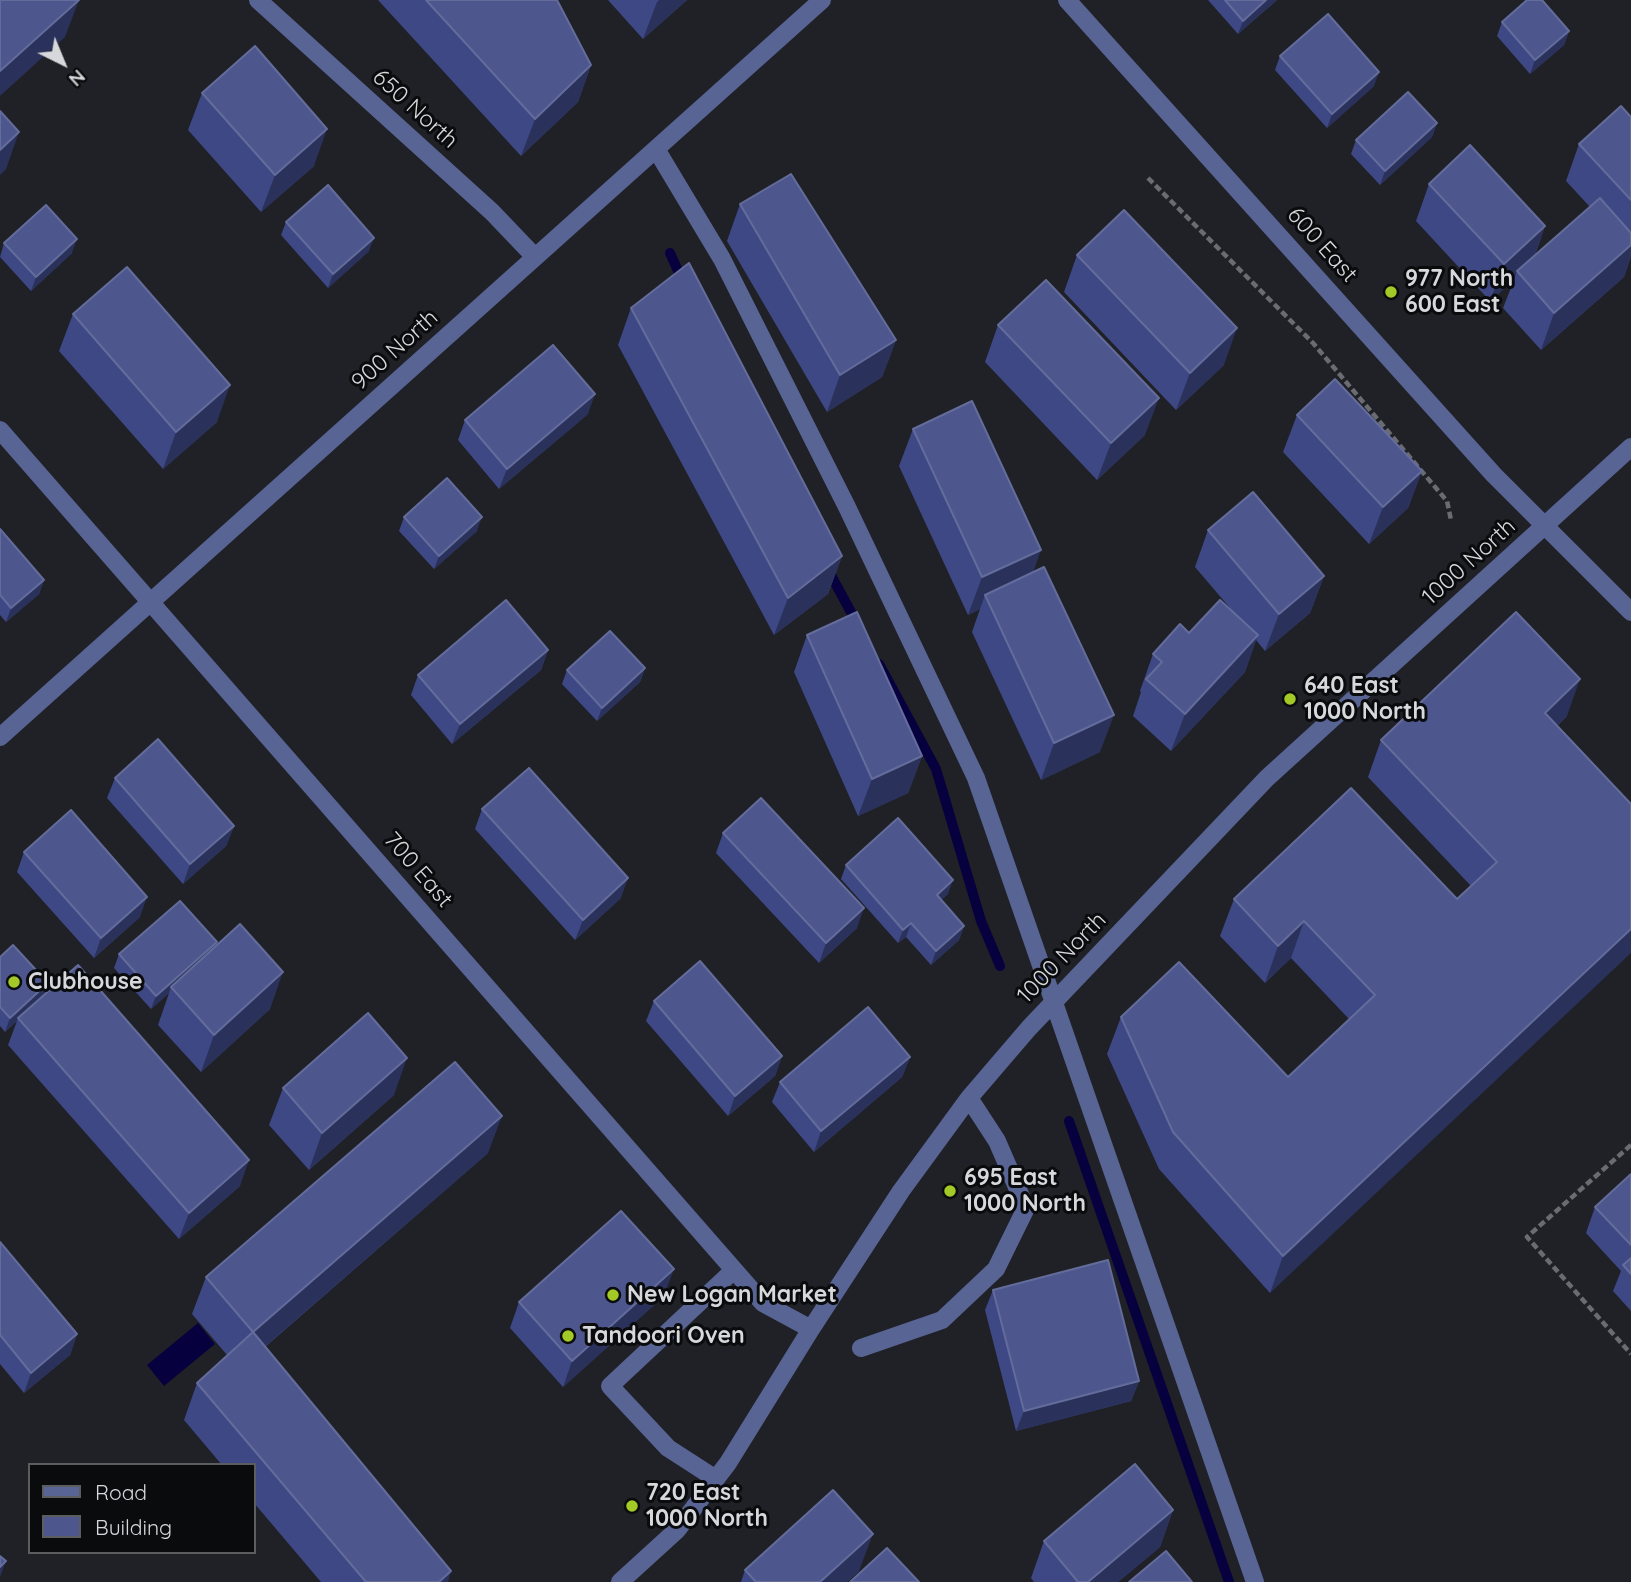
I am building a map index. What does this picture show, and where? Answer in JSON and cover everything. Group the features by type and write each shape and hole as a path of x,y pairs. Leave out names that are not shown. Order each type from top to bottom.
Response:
{"street":[{"name":"650 North","path":"258,0 492,212 535,257"},
{"name":"900 North","path":"0,737 822,0"},
{"name":"600 East","path":"1067,0 1494,475 1631,612"},
{"path":"656,149 722,259 847,507 976,779 1255,1582"},
{"name":"700 East","path":"0,429 763,1303 811,1328"},
{"name":"1000 North","path":"620,1582 677,1530 716,1479 901,1191 969,1098 1054,1002 1268,778 1631,447"},
{"path":"861,1348 942,1320 996,1269 1026,1208 997,1141 969,1098"},
{"path":"716,1479 668,1448 610,1386 734,1270"}],"path":[{"path":"1148,178 1313,342 1447,501 1451,520"},
{"path":"1631,1144 1527,1237 1631,1354"}],"shaded area":[{"path":"198,1323 215,1344 164,1386 147,1365"}],"building":[{"path":"0,0 79,0 0,71"},
{"path":"426,0 557,0 591,65 535,119"},
{"path":"1225,0 1266,0 1243,21"},
{"path":"1527,0 1542,0 1569,31 1535,60 1502,22"},
{"path":"1328,14 1379,72 1332,114 1280,56"},
{"path":"255,46 327,129 275,175 202,93"},
{"path":"1408,92 1437,123 1385,171 1356,140"},
{"path":"1621,106 1631,117 1631,200 1579,144"},
{"path":"0,111 19,132 0,150"},
{"path":"1470,145 1545,226 1504,264 1429,184"},
{"path":"791,174 896,340 840,375 740,204"},
{"path":"328,185 374,238 333,274 286,222"},
{"path":"1600,198 1631,233 1631,245 1554,313 1517,271"},
{"path":"46,205 77,239 36,277 4,243"},
{"path":"1124,210 1237,328 1190,373 1077,255"},
{"path":"689,263 842,556 788,598 631,308"},
{"path":"127,267 230,385 176,432 73,314"},
{"path":"1046,280 1159,398 1111,443 998,325"},
{"path":"553,345 595,394 507,469 465,420"},
{"path":"1335,379 1422,471 1383,507 1297,415"},
{"path":"972,401 1041,550 982,577 913,429"},
{"path":"447,478 482,517 439,556 404,517"},
{"path":"1253,492 1324,576 1279,614 1208,530"},
{"path":"0,529 44,580 11,608 0,595"},
{"path":"1044,567 1114,715 1054,743 985,595"},
{"path":"506,600 548,650 460,724 418,675"},
{"path":"1220,600 1258,635 1185,714 1146,679 1162,662 1153,654 1180,624 1189,633"},
{"path":"857,612 922,756 872,779 807,635"},
{"path":"1516,612 1580,679 1545,713 1631,804 1631,929 1283,1256 1173,1132 1121,1017 1179,962 1288,1077 1375,995 1304,921 1278,946 1234,899 1351,788 1457,899 1497,862 1381,740"},
{"path":"610,631 645,668 602,708 567,670"},
{"path":"158,739 234,826 190,864 115,778"},
{"path":"529,768 628,878 583,920 482,809"},
{"path":"761,798 864,908 826,943 723,833"},
{"path":"71,810 147,897 101,938 24,852"},
{"path":"898,818 953,880 937,895 964,926 936,951 911,923 903,930 846,865"},
{"path":"180,901 217,942 156,996 119,954"},
{"path":"240,924 283,972 214,1035 171,987"},
{"name":"Clubhouse","path":"13,945 48,983 10,1018 0,1007 0,957"},
{"path":"700,961 782,1056 735,1096 654,1001"},
{"path":"78,965 249,1160 189,1213 18,1018"},
{"path":"868,1007 910,1057 821,1131 780,1082"},
{"path":"368,1013 407,1058 322,1133 283,1088"},
{"path":"455,1062 502,1116 253,1332 206,1277"},
{"path":"1631,1174 1631,1245 1595,1207"},
{"path":"621,1211 674,1269 572,1361 519,1302"},
{"path":"0,1242 77,1334 31,1373 0,1335"},
{"path":"1631,1258 1631,1274 1623,1265"},
{"path":"1108,1260 1139,1381 1024,1411 993,1290"},
{"path":"253,1332 451,1571 439,1582 366,1582 197,1383"},
{"path":"1135,1464 1173,1510 1088,1582 1078,1582 1044,1541"},
{"path":"833,1490 873,1534 820,1582 756,1582 745,1570"},
{"path":"887,1548 919,1582 850,1582"},
{"path":"1166,1551 1192,1582 1129,1582"},
{"path":"0,1556 6,1561 0,1567"}],"waterway":[{"path":"670,253 683,282"},
{"path":"827,568 858,625"},
{"path":"879,664 936,769 981,921 1000,966"},
{"path":"1069,1121 1229,1582"}],"place":[{"name":"977 North 600 East","path":"1391,292"},
{"name":"640 East 1000 North","path":"1290,699"},
{"name":"Clubhouse","path":"14,982"},
{"name":"695 East 1000 North","path":"950,1191"},
{"name":"New Logan Market","path":"613,1295"},
{"name":"Tandoori Oven","path":"568,1336"},
{"name":"720 East 1000 North","path":"632,1506"}]}
